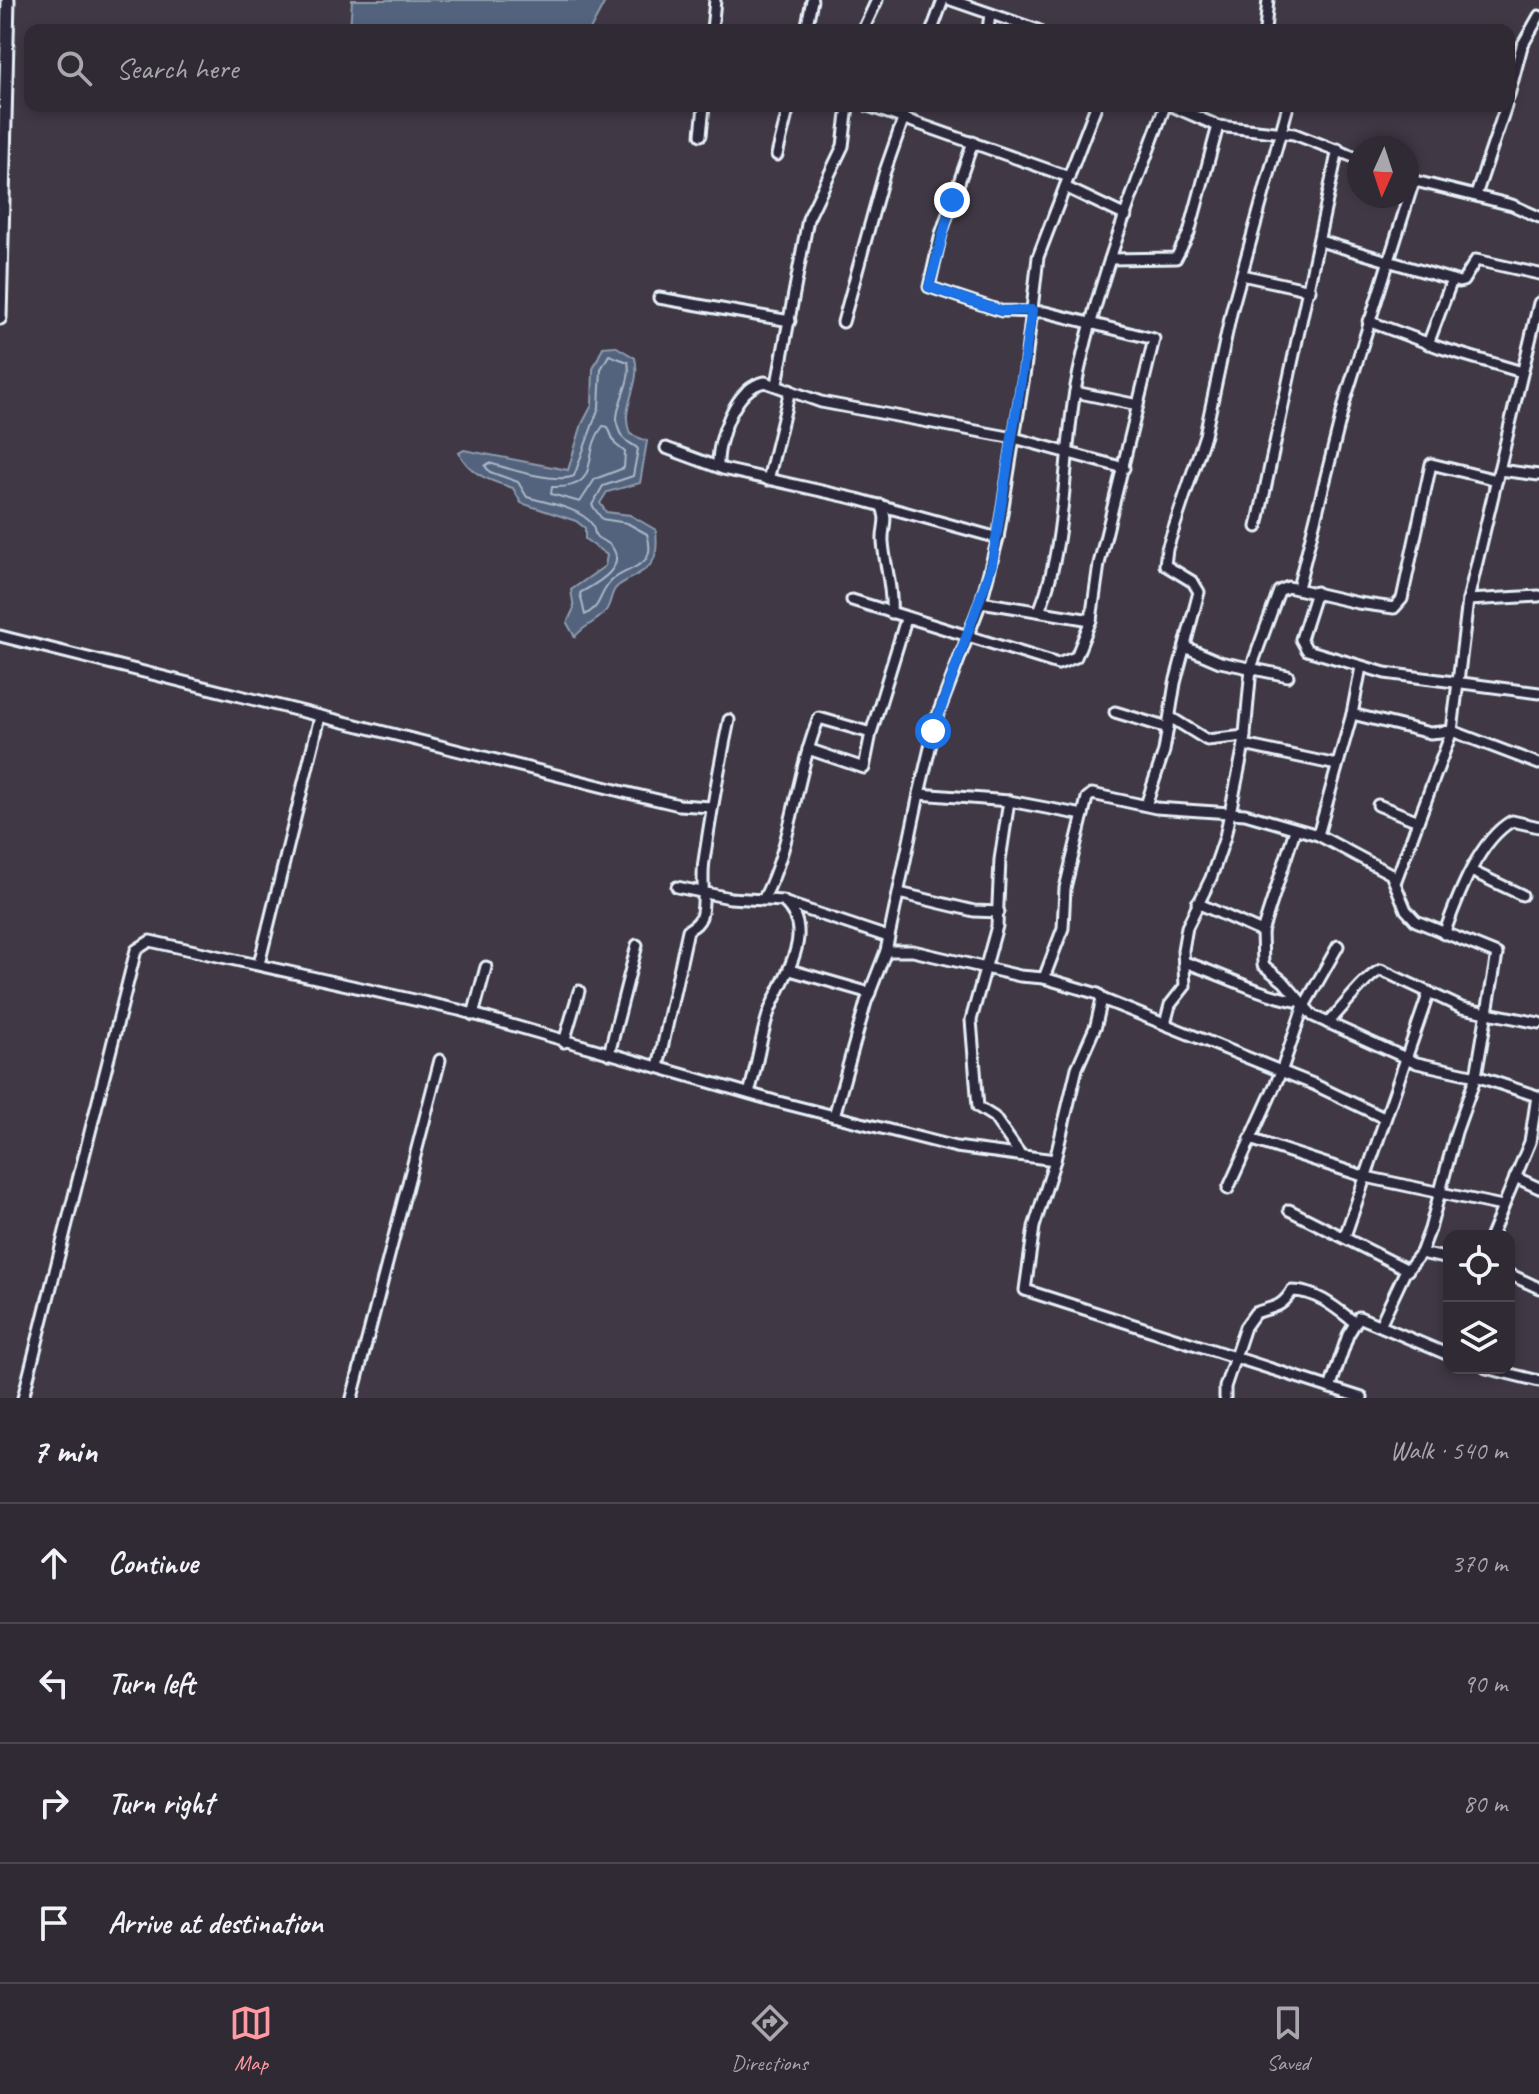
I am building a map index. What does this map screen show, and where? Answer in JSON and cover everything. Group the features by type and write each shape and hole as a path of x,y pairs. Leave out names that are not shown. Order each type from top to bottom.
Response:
{"street":[{"path":"0,318 8,0"},
{"path":"713,24 715,0"},
{"path":"807,24 812,0"},
{"path":"866,24 877,0"},
{"path":"934,24 943,0"},
{"path":"951,0 1020,24"},
{"path":"1266,24 1268,0"},
{"path":"989,24 990,14"},
{"path":"1515,72 1522,46 1539,16"},
{"path":"701,135 703,112"},
{"path":"777,155 788,112"},
{"path":"777,384 808,219 843,146 847,112"},
{"path":"834,1116 870,993 886,951 938,714 981,602 998,538 1038,257 1094,112"},
{"path":"1040,609 1060,525 1075,392 1110,259 1163,112"},
{"path":"1186,112 1218,126 1281,133 1347,153"},
{"path":"1146,805 1168,728 1199,592 1193,582 1165,565 1167,549 1205,435 1242,275 1286,112"},
{"path":"1476,195 1504,112"},
{"path":"843,322 902,113 1069,177"},
{"path":"1110,259 1176,258 1189,233 1218,126"},
{"path":"852,600 1058,664 1076,657 1091,620 1099,564 1154,339 1032,310 1001,311 929,287 941,234 973,142"},
{"path":"1257,527 1338,149"},
{"path":"1419,182 1476,195 1539,216"},
{"path":"1065,187 1126,216"},
{"path":"1298,588 1316,504 1403,208"},
{"path":"1320,241 1452,280 1463,281 1476,260 1539,274"},
{"path":"1242,275 1310,290"},
{"path":"1428,344 1452,280"},
{"path":"659,298 790,321"},
{"path":"1396,880 1452,731 1468,600 1539,303"},
{"path":"1368,321 1428,344 1522,372"},
{"path":"718,466 727,425 737,404 757,383 777,384 821,402 1014,438 1124,468"},
{"path":"768,480 790,390"},
{"path":"1075,392 1138,405"},
{"path":"666,448 768,480 881,505 998,538"},
{"path":"1165,1024 1170,1005 1185,986 1185,935 1211,878 1231,812 1244,740 1251,668 1279,591 1288,587 1298,588 1358,603 1394,608 1399,605 1431,464 1498,475 1539,475"},
{"path":"881,505 887,516 883,537 891,582 891,613"},
{"path":"1316,592 1303,631 1302,645 1361,667 1457,684 1539,693"},
{"path":"1468,600 1539,596"},
{"path":"981,602 1040,609 1091,620"},
{"path":"808,749 864,768 871,733 906,619"},
{"path":"0,636 664,802 711,807"},
{"path":"1185,647 1220,662 1288,676"},
{"path":"1318,835 1352,714 1361,667"},
{"path":"1115,712 1168,728"},
{"path":"1352,714 1430,733 1452,731 1539,764"},
{"path":"259,964 320,717"},
{"path":"763,900 785,844 797,781 822,717 871,733"},
{"path":"1170,717 1207,740 1244,740 1337,765"},
{"path":"658,1067 688,930 702,914 711,807 729,720"},
{"path":"919,794 1009,801 1083,815"},
{"path":"1044,978 1063,928 1065,888 1088,794 1146,805 1231,812 1318,835 1377,865 1396,880 1410,915 1444,934 1497,954 1476,1076 1421,1253 1408,1270 1380,1325"},
{"path":"1009,801 1000,860 999,912 988,969 971,1020 978,1107 994,1117 1020,1154"},
{"path":"1378,805 1418,821"},
{"path":"1444,934 1471,871 1508,822 1539,827"},
{"path":"1295,830 1262,932 1263,965 1284,982 1300,1004 1328,1023 1406,1057 1476,1076 1539,1098 1530,1142 1493,1230"},
{"path":"1471,871 1522,895"},
{"path":"677,887 786,903 888,937"},
{"path":"899,893 974,911 999,912"},
{"path":"749,1093 775,993 790,970 798,935 786,903"},
{"path":"1197,903 1262,932"},
{"path":"23,1398 136,950 150,941 473,1015 749,1093 975,1151 1055,1160"},
{"path":"609,1054 637,945"},
{"path":"1228,1189 1281,1072 1300,1004 1338,946"},
{"path":"886,951 913,951 988,969 1044,978 1098,994 1102,999 1384,1118"},
{"path":"1184,962 1229,976 1268,996 1300,1004"},
{"path":"473,1015 486,967"},
{"path":"790,970 870,993"},
{"path":"1328,1023 1374,972 1393,973 1462,1008 1539,1023"},
{"path":"564,1042 579,991"},
{"path":"1345,1236 1429,992"},
{"path":"1102,999 1096,1025 1077,1068 1055,1160 1034,1227 1025,1290 1362,1398"},
{"path":"352,1398 440,1060"},
{"path":"1250,1139 1366,1177 1502,1206"},
{"path":"1515,1177 1539,1188"},
{"path":"1289,1210 1408,1270"},
{"path":"1421,1253 1443,1258"},
{"path":"1515,1277 1539,1288"},
{"path":"1225,1398 1245,1327 1255,1313 1282,1306 1292,1291 1302,1291 1328,1302 1354,1322"},
{"path":"1330,1388 1354,1322 1359,1317 1443,1352"},
{"path":"1510,1374 1539,1381"}],"water":[{"path":"352,0 606,0 593,24 350,24"},
{"path":"615,346 635,358 636,378 627,424 630,434 647,441 640,483 607,492 600,503 606,512 630,515 656,530 656,553 649,566 615,588 604,613 575,637 567,623 574,608 571,590 605,566 607,555 585,539 585,528 576,521 521,503 513,488 475,472 459,453 464,450 568,470 582,424 592,405 593,369 603,347"}],"route":[{"path":"933,731 973,625 992,564 1006,494 1032,310 1022,313 1001,311 929,287 952,200"}]}
